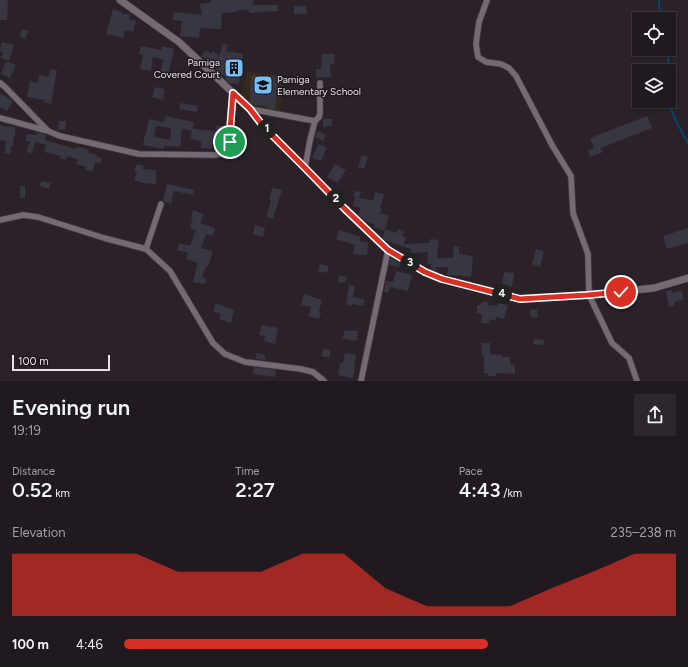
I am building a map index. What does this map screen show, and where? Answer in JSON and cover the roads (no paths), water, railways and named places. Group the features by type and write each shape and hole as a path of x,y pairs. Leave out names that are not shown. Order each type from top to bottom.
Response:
{"street":[{"path":"120,0 179,42 250,109 263,126 388,250 431,275 520,299 588,295 654,288 688,278"},
{"path":"487,0 479,22 476,44 478,57 486,62 501,64 509,68 516,76 552,145 571,176 573,213 588,254 588,295 612,343 629,358 637,381"},
{"path":"0,83 48,131"},
{"path":"305,168 315,121 319,117 320,113 320,83"},
{"path":"0,118 48,131 60,136 139,154 215,155 225,153 229,148 233,93"},
{"path":"250,109 315,121"},
{"path":"146,249 161,204"},
{"path":"0,220 23,215 38,217 104,238 146,249 170,271 213,343 225,354 245,362 301,369 313,372 324,381"},
{"path":"361,381 388,250"}],"waterway":[{"path":"659,0 660,12"},
{"path":"668,56 669,64"},
{"path":"670,108 688,143"}],"place":[{"name":"Pamiga Covered Court","path":"234,68"},
{"name":"Pamiga Elementary School","path":"263,85"}]}
